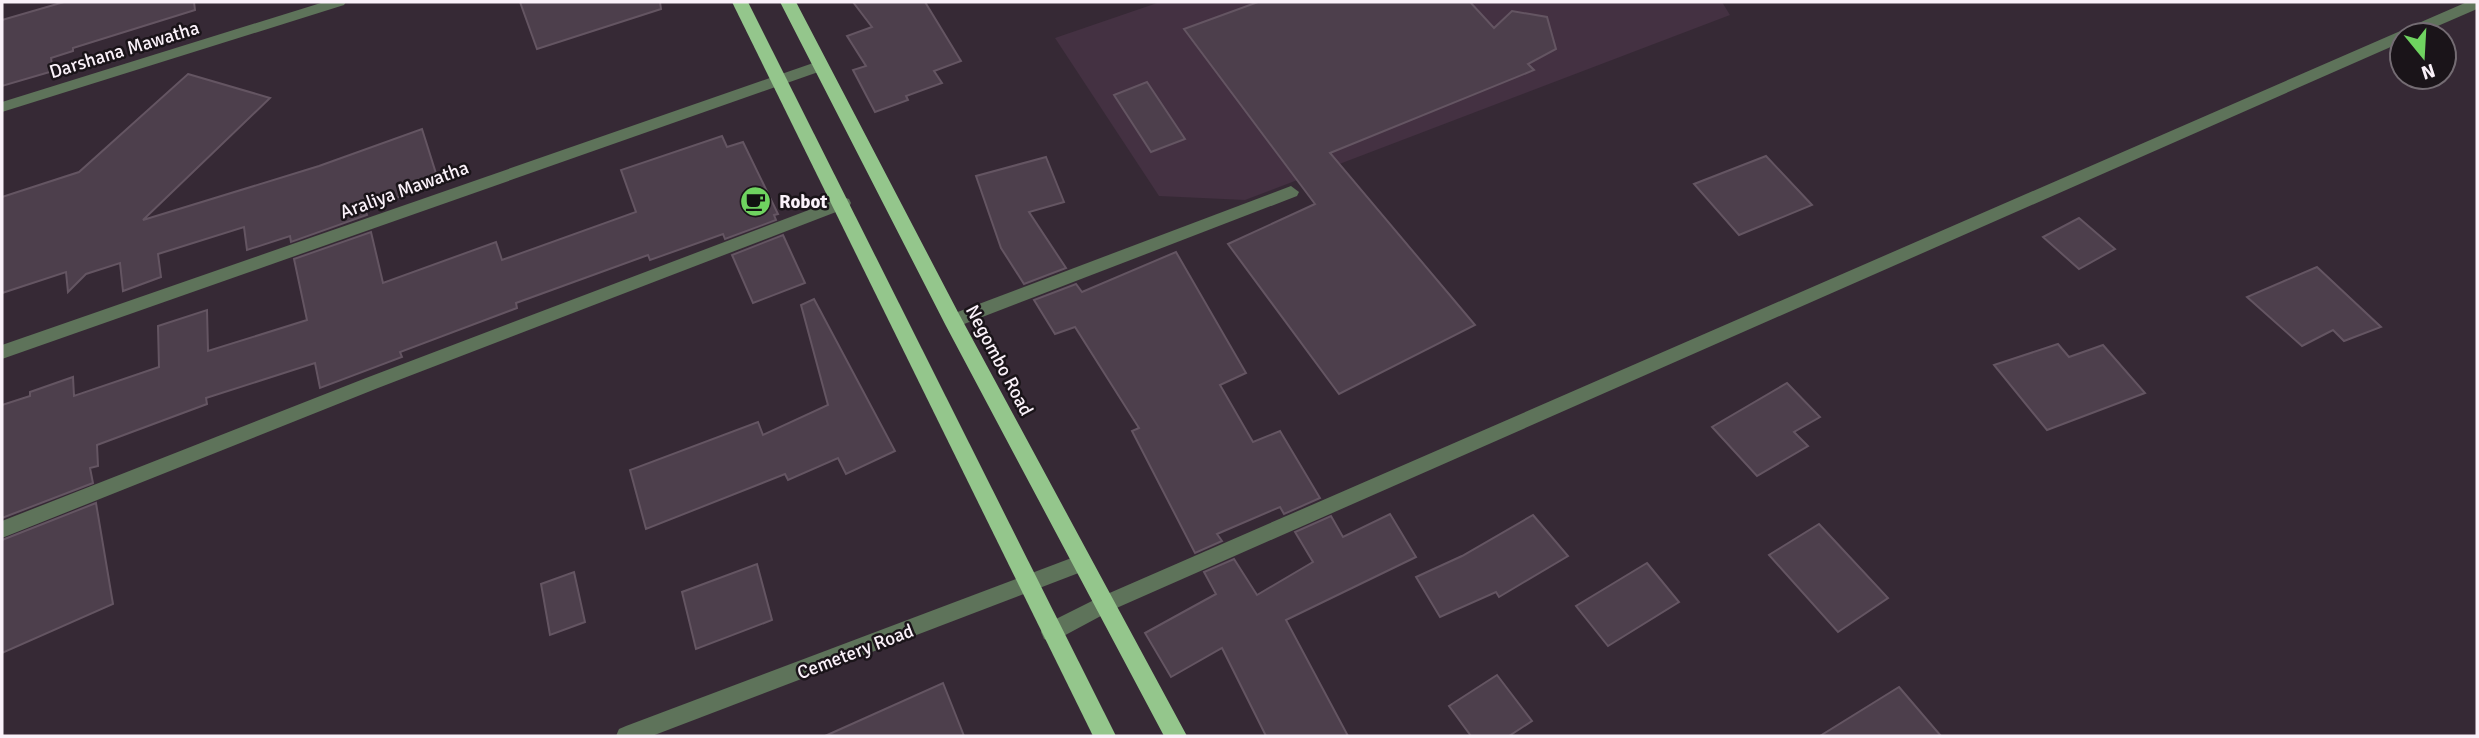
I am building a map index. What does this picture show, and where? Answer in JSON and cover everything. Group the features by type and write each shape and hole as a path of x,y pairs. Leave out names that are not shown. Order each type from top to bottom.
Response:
{"highway":[{"path":"740,2 843,203 1028,586 1105,736"},
{"name":"Negombo Road","path":"788,2 953,321 1176,736"}],"street":[{"name":"Darshana Mawatha","path":"2,107 339,2"},
{"path":"2435,21 2477,3"},
{"path":"1051,632 1105,604 2388,42"},
{"name":"Araliya Mawatha","path":"2,352 819,66"},
{"path":"953,321 1292,192"},
{"path":"2,530 372,383 843,203"},
{"name":"Cemetery Road","path":"626,736 1028,586 1082,563"}],"shaded area":[{"path":"1160,2 1722,2 1730,15 1245,200 1159,196 1055,38"}],"building":[{"path":"64,2 194,2 195,10 73,48 73,51 51,58 53,71 2,86 2,20"},
{"path":"520,2 660,2 661,9 537,49"},
{"path":"853,2 925,2 961,61 934,71 942,83 906,96 908,100 875,112 853,70 866,66 847,36 872,27"},
{"path":"1258,2 1470,2 1494,28 1512,11 1547,17 1556,49 1528,64 1534,70 1330,153 1475,325 1339,394 1228,244 1315,204 1184,29"},
{"path":"188,74 270,98 143,220 319,166 422,129 439,183 365,209 367,215 291,242 290,236 247,250 244,227 158,254 161,277 123,291 120,263 86,274 68,292 66,272 2,293 2,197 79,172"},
{"path":"1147,82 1185,139 1151,152 1114,95"},
{"path":"722,136 727,147 743,142 778,214 774,215 776,220 725,239 723,234 650,260 648,255 516,303 517,308 400,352 402,357 320,388 315,363 206,398 207,404 97,445 98,466 90,468 93,483 2,518 2,405 73,377 74,396 159,367 158,326 207,310 208,351 307,320 294,259 371,232 383,283 496,242 502,260 636,212 621,170"},
{"path":"1766,156 1812,205 1739,235 1694,184"},
{"path":"1046,157 1064,202 1029,212 1066,268 1024,284 1001,248 976,176"},
{"path":"2079,218 2115,249 2079,269 2043,237"},
{"path":"783,235 805,283 753,303 732,255"},
{"path":"1176,252 1246,373 1220,385 1253,442 1280,431 1320,498 1284,514 1280,507 1217,534 1222,541 1195,553 1132,431 1139,428 1075,327 1055,334 1034,300 1076,284 1082,292"},
{"path":"2317,267 2381,327 2344,341 2333,330 2302,346 2247,297"},
{"path":"814,299 895,451 846,474 838,458 788,480 785,474 646,529 630,470 758,422 763,435 828,405 801,305"},
{"path":"2058,344 2069,357 2103,345 2145,393 2047,430 1994,365"},
{"path":"1787,383 1820,417 1794,432 1808,446 1757,476 1712,427"},
{"path":"96,503 113,604 2,653 2,540"},
{"path":"1390,514 1416,557 1286,620 1348,736 1266,736 1222,648 1171,677 1145,633 1216,594 1204,572 1234,559 1257,595 1313,562 1295,532 1331,516 1343,537"},
{"path":"1533,515 1568,556 1499,597 1496,592 1440,617 1416,577 1462,556"},
{"path":"1819,524 1888,598 1838,632 1769,555"},
{"path":"1647,563 1679,602 1608,646 1576,606"},
{"path":"757,564 772,620 696,649 682,592"},
{"path":"574,572 585,622 550,635 541,584"},
{"path":"1497,675 1532,721 1509,736 1471,736 1449,706"},
{"path":"943,683 964,736 825,736"},
{"path":"1899,687 1941,736 1820,736"}],"place":[{"name":"Robot","path":"756,201"}]}
